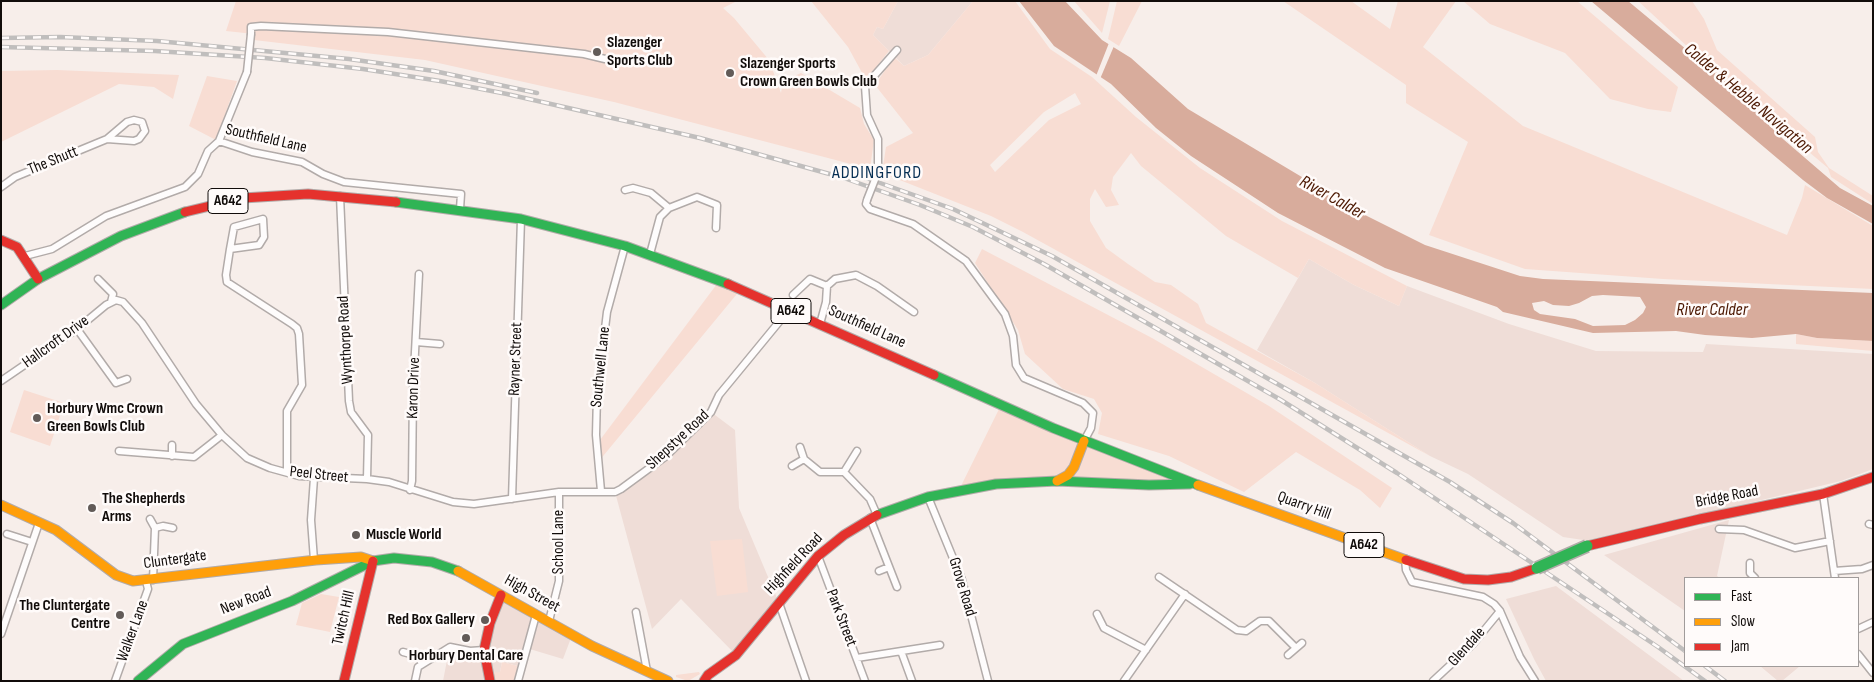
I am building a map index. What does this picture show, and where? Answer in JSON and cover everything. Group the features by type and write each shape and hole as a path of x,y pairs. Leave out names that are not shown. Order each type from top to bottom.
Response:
{"main road":[{"name":"Southfield Lane","path":"1,306 38,280 117,238 200,207 243,198 308,194 460,209 521,219 625,246 712,276 1084,441 1195,484"},
{"path":"1,240 17,247 25,256 38,280"},
{"path":"1057,481 1068,475 1074,467 1084,441"},
{"name":"Bridge Road","path":"1537,568 1587,546 1700,519 1823,494 1873,477"},
{"name":"Quarry Hill","path":"928,496 996,484 1057,481 1149,485 1195,484 1464,579 1511,577 1537,568"},
{"name":"Highfield Road","path":"704,681 708,675 722,667 736,655 818,556 844,535 874,516 928,496"},
{"name":"Cluntergate","path":"1,505 72,540 116,575 132,581 314,560 361,557 373,561"},
{"name":"High Street","path":"373,561 394,558 432,562 454,569 592,646 647,671 662,680"},
{"name":"New Road","path":"138,681 182,644 292,601 373,561"},
{"name":"Twitch Hill","path":"344,681 352,655 373,561"},
{"path":"490,681 484,650 490,624 501,595"}],"street":[{"path":"219,141 247,72 251,27 388,32 574,53 605,59"},
{"path":"896,50 865,86 867,115 878,139 878,172 866,204 870,209 913,224 966,261 1005,314 1013,336 1016,365 1024,378 1083,403 1093,413 1090,428 1084,441"},
{"name":"The Shutt","path":"1,187 15,177 107,139 127,122 134,120 142,122 144,132 134,141 107,139"},
{"name":"Southfield Lane","path":"25,256 52,249 106,216 185,187 198,174 208,151 219,141 252,152 302,162 323,174 344,182 461,194 460,209"},
{"path":"625,190 633,188 651,193 669,208"},
{"name":"Wynthorpe Road","path":"340,196 350,407 368,435 367,479"},
{"path":"650,254 660,218 669,208 697,197 717,205 716,228"},
{"name":"Rayner Street","path":"512,499 521,219"},
{"path":"230,248 259,245 264,237 263,220 234,227 230,248 227,282 292,324 297,328 299,334 302,385 287,411 287,472"},
{"name":"Southwell Lane","path":"601,491 596,435 596,395 607,312 625,246"},
{"name":"Karon Drive","path":"410,490 412,481 410,435 416,342 416,281 419,274"},
{"path":"820,324 826,302 827,286 835,279 856,275 877,286 914,312"},
{"path":"98,279 113,294 111,302"},
{"path":"793,295 810,280 827,286"},
{"name":"Peel Street","path":"111,302 123,302 142,323 196,404 222,435 247,458 270,468 314,478 367,479 389,482 460,504 559,492 601,491"},
{"name":"Hallcroft Drive","path":"1,381 76,329 111,302"},
{"name":"Shepstye Road","path":"601,491 615,492 621,489 666,456 710,412 719,395 779,322"},
{"path":"76,329 116,383 127,379"},
{"name":"Karon Drive","path":"416,342 440,344"},
{"path":"119,451 189,457 199,455 222,435"},
{"path":"172,445 172,456"},
{"path":"800,447 804,459 820,472 844,472 870,500 889,567 897,587"},
{"path":"844,472 857,452"},
{"path":"792,466 804,459"},
{"path":"314,478 311,520 314,560"},
{"name":"School Lane","path":"549,622 559,581 559,492"},
{"path":"1823,494 1835,575 1873,565"},
{"name":"Grove Road","path":"928,496 962,580 988,681"},
{"path":"150,519 155,528 163,526 173,528"},
{"path":"1,634 39,523"},
{"name":"Walker Lane","path":"115,681 148,589 155,528"},
{"path":"1719,529 1744,530 1795,548 1830,541"},
{"path":"7,534 32,542"},
{"name":"Park Street","path":"818,556 864,681"},
{"path":"1405,559 1406,570 1412,582 1483,596 1500,611 1520,657 1535,681"},
{"path":"1750,564 1750,573 1754,577"},
{"path":"880,571 889,567"},
{"path":"1159,577 1237,630 1246,631 1260,621 1269,621 1295,647"},
{"path":"1124,681 1185,594"},
{"path":"779,603 806,681"},
{"name":"Glendale","path":"1433,681 1473,644 1500,611"},
{"path":"636,612 647,671"},
{"path":"518,681 536,614"},
{"path":"1097,614 1104,628 1146,650"},
{"path":"1859,628 1873,622"},
{"path":"1288,655 1295,647 1302,643"},
{"path":"857,658 940,645"},
{"path":"415,681 418,667 450,647 470,651 484,650"},
{"path":"901,651 912,681"},
{"path":"403,652 418,656 422,664"},
{"path":"1859,655 1873,673"}],"shaded area":[{"name":"Slazenger Sports Club","path":"236,1 737,1 723,8 734,18 769,60 781,93 783,81 801,73 860,108 864,124 874,140 870,169 614,102 425,60 254,40 254,34 226,31"},
{"path":"811,1 898,1 883,29 877,27 873,35 889,51 866,80 848,47"},
{"path":"898,1 973,1 928,55 904,66 873,35 877,27 883,29"},
{"path":"973,1 1015,1 1050,49 1092,77 1136,117 1200,168 1282,221 1407,286 1399,306 1354,285 1309,259 1298,278 1226,236 1141,166 1131,153 1113,177 1111,190 1119,205 1106,207 1095,189 1090,199 1090,221 1106,248 1155,282 1171,285 1198,304 1206,323 1315,383 1430,456 1023,232 991,216 882,173 886,147 913,133 875,85 894,57 904,66 928,55","holes":["1075,93 1081,104 1049,120 995,172 990,165 1044,112"]},
{"path":"1074,1 1110,1 1102,33"},
{"path":"1117,1 1142,1 1119,46 1108,39"},
{"path":"1283,1 1351,1 1390,29 1398,1 1456,1 1423,47 1523,126 1787,235 1802,198 1805,185 1873,226 1873,289 1663,279 1525,269 1429,235 1468,142 1406,103 1406,85"},
{"path":"1463,1 1577,1 1678,87 1671,112 1648,109 1610,99 1565,53 1490,24"},
{"path":"1638,1 1692,1 1704,19 1717,50 1815,137 1818,152 1829,168 1873,196 1873,204 1831,177 1828,168 1728,84"},
{"path":"57,70 179,75 173,99 154,87 119,84 1,142 1,71"},
{"path":"207,76 237,81 216,140 189,126"},
{"path":"982,249 1152,338 1269,406 1392,488 1380,508 1360,490 1296,452 1244,492 1169,456 1098,434 1102,413 1094,399 1063,389 1025,354 1018,330 975,263"},
{"path":"1309,259 1354,285 1399,306 1407,286 1509,324 1596,351 1703,352 1706,344 1873,354 1873,469 1841,481 1590,541 1563,537 1468,474 1430,456 1315,383 1257,350"},
{"path":"720,280 741,289 599,461 597,444"},
{"path":"1796,334 1817,338 1873,341 1873,351 1796,344"},
{"name":"Horbury Wmc Crown Green Bowls Club","path":"24,390 64,403 50,446 10,432"},
{"path":"1001,405 1195,484 1057,481 959,490"},
{"path":"711,412 735,430 739,508 779,603 736,655 681,599 652,629 615,492 666,456"},
{"path":"1729,520 1717,576 1718,577 1684,577 1684,610 1604,555"},
{"path":"742,539 748,592 717,596 710,541"},
{"path":"1556,586 1684,681 1546,681 1506,599"},
{"path":"321,594 339,597 330,632 296,625 302,603"},
{"path":"500,601 571,638 563,659 523,647 518,666 502,662 500,672 494,681 443,681 449,650 483,651"},
{"path":"502,662 518,666 515,681 494,681 492,673 500,672"},
{"path":"1761,667 1799,667 1782,681 1778,681"},
{"path":"699,672 700,674 688,681 676,677 676,675"}],"water":[{"name":"River Calder","path":"1019,1 1065,1 1102,40 1131,58 1188,109 1332,195 1347,206 1425,245 1520,276 1543,279 1873,293 1873,341 1817,338 1796,334 1752,338 1676,331 1593,333 1503,312 1497,307 1385,268 1278,213 1191,156 1156,128 1111,84 1054,46","holes":["1592,296 1640,297 1646,307 1643,313 1625,325 1593,326 1575,319 1540,314 1534,310 1532,303 1544,301 1553,305 1569,306"]},
{"path":"1591,1 1628,1 1728,84 1783,139 1840,188 1873,206 1873,224 1827,198 1803,180"}],"pier":[{"path":"1109,43 1114,46 1100,79 1096,76"}],"railway":[{"path":"1,38 60,37 157,41 349,59 434,71 537,93"},
{"path":"1,47 155,51 265,58 363,69 440,81 507,94 700,138 844,178 920,205 973,227 1044,264 1281,400 1397,473 1684,666"},
{"path":"855,174 953,209 1052,256 1450,482 1513,523 1684,650"},
{"path":"1686,667 1705,681"},
{"path":"1706,667 1725,681"}],"traffic: fast":[{"path":"396,202 521,219 625,246 728,284"},
{"path":"1,305 38,279 121,236 185,212"},
{"path":"934,375 1053,428 1198,485"},
{"path":"877,515 928,497 996,484 1057,481 1149,485 1190,484"},
{"path":"1537,568 1587,546"},
{"path":"138,681 183,644 292,601 373,561 394,558 432,562 458,571"}],"traffic: slow":[{"path":"1057,481 1068,475 1074,467 1084,441"},
{"path":"1198,485 1406,560"},
{"path":"1,505 56,530 116,575 133,581 316,560 361,557 373,561"},
{"path":"458,571 592,646 668,681"}],"traffic: jam":[{"path":"185,212 243,198 308,194 396,202"},
{"path":"1,240 17,247 38,279"},
{"path":"728,284 934,375"},
{"path":"1587,546 1700,519 1823,494 1873,477"},
{"path":"704,681 708,675 736,655 818,556 844,535 877,515"},
{"path":"1406,560 1464,579 1488,580 1511,577 1537,568"},
{"path":"344,681 373,561"},
{"path":"490,681 484,650 490,623 501,595"}],"place":[{"name":"Slazenger Sports Club","path":"597,52"},
{"name":"Slazenger Sports Crown Green Bowls Club","path":"730,73"},
{"name":"Horbury Wmc Crown Green Bowls Club","path":"37,418"},
{"name":"The Shepherds Arms","path":"92,508"},
{"name":"Muscle World","path":"356,535"},
{"name":"The Cluntergate Centre","path":"120,615"},
{"name":"Red Box Gallery","path":"485,620"},
{"name":"Horbury Dental Care","path":"466,638"}],"district":[{"name":"ADDINGFORD","path":"877,173"}],"water label":[{"name":"Calder & Hebble Navigation","path":"1748,99"}]}
